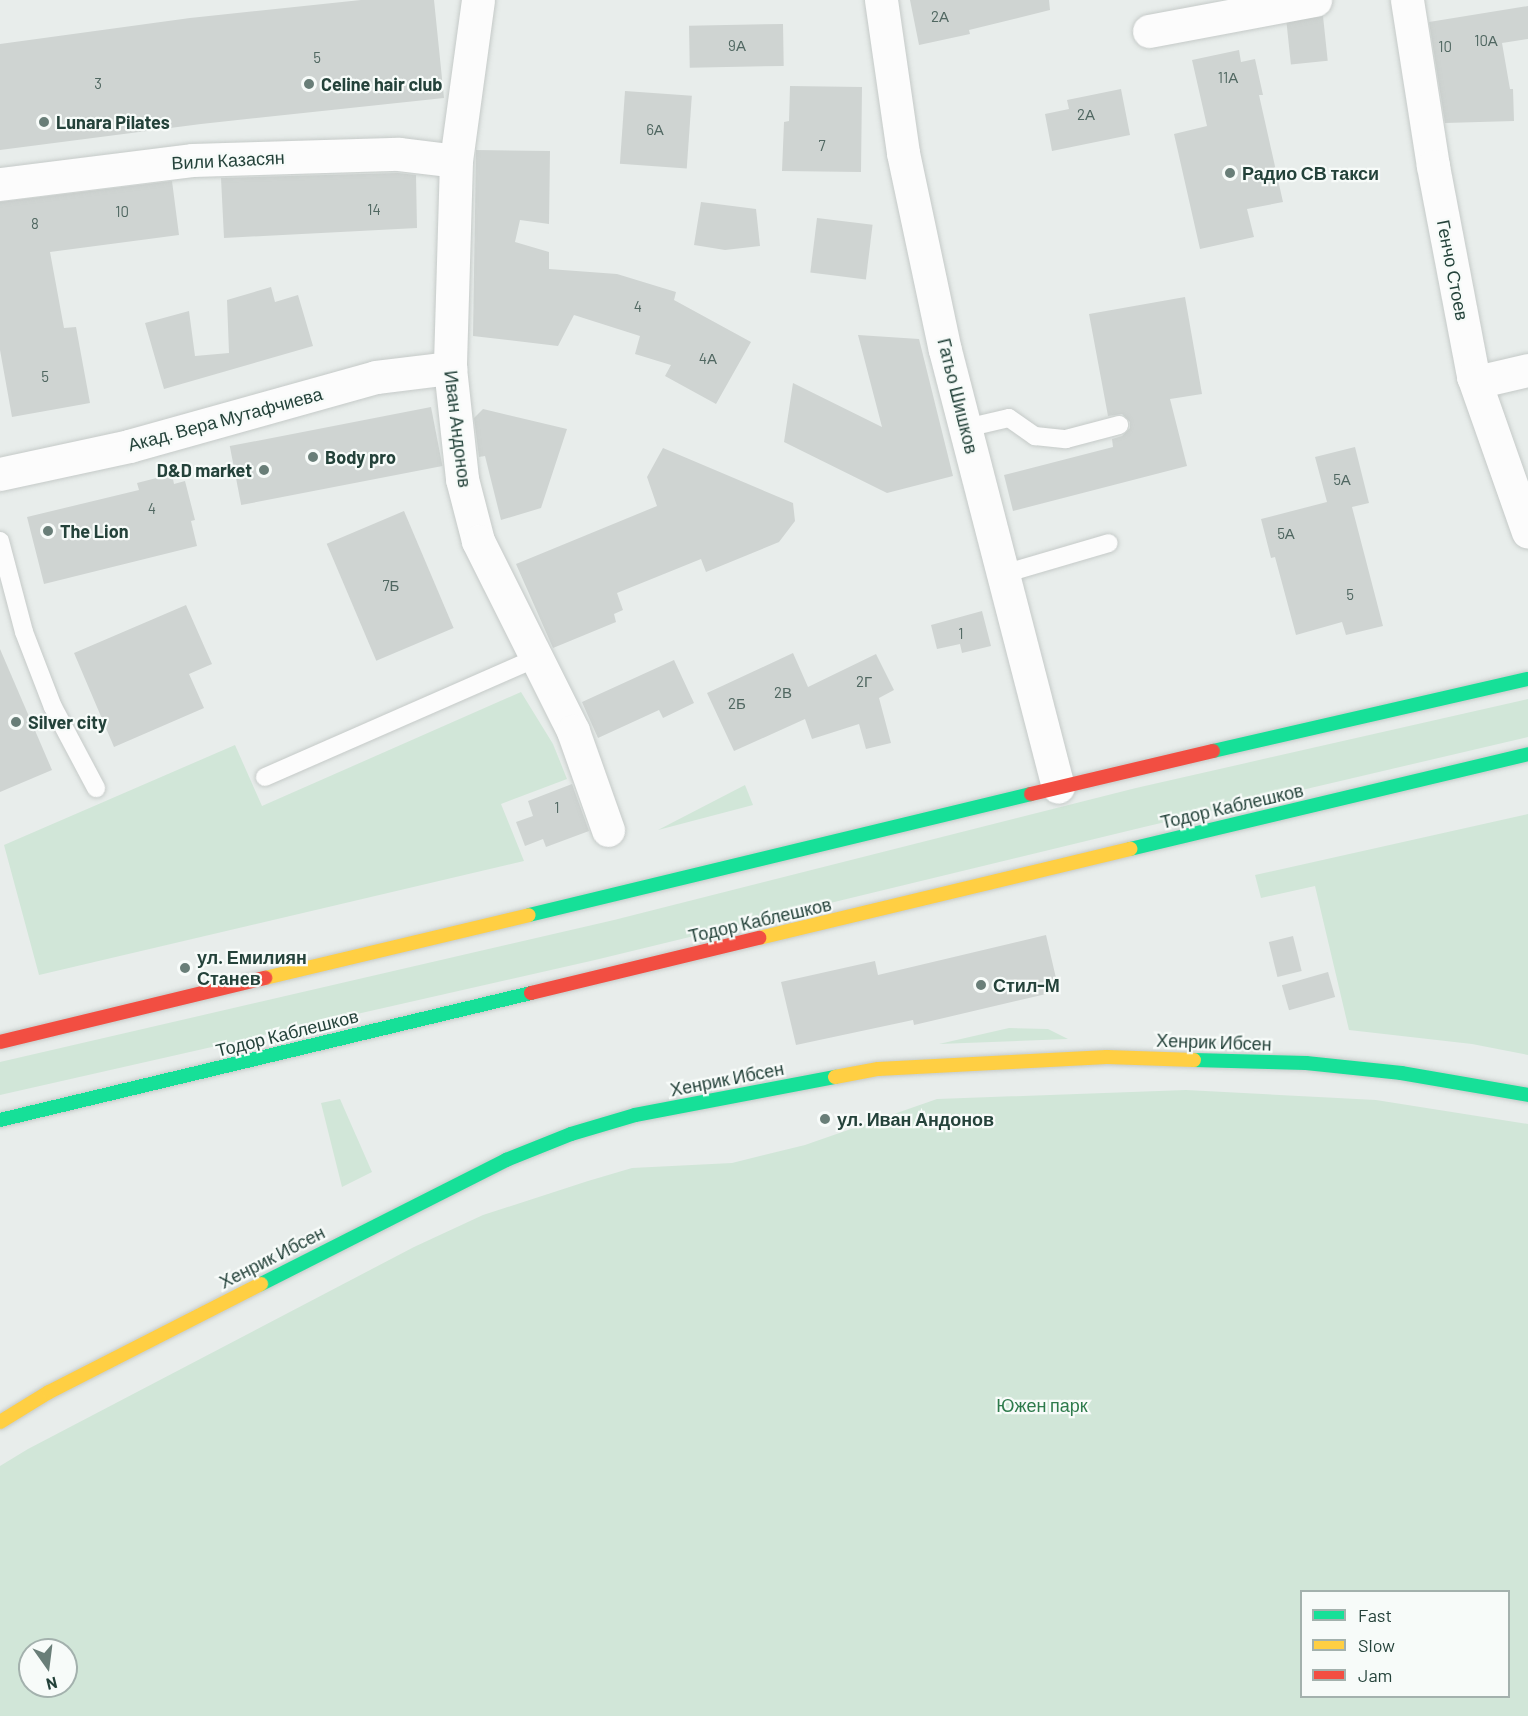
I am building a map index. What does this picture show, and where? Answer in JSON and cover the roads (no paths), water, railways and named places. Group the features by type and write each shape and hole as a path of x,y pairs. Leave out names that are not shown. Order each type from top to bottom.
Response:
{"main road":[{"path":"0,1042 1058,787 1528,679"},
{"name":"Тодор Каблешков","path":"0,1120 1528,754"},
{"name":"Хенрик Ибсен","path":"0,1422 49,1392 506,1160 571,1134 635,1115 878,1070 1107,1057 1306,1063 1401,1073 1528,1095"}],"street":[{"name":"Иван Андонов","path":"478,0 456,161 450,368 462,479 478,541 573,731 608,830"},
{"name":"Гатьо Шишков","path":"881,0 903,153 945,350 1058,787"},
{"path":"1149,30 1315,0"},
{"name":"Генчо Стоев","path":"1407,0 1433,166 1473,376 1528,532"},
{"name":"Вили Казасян","path":"0,184 192,160 399,154 456,161"},
{"name":"Акад. Вера Мутафчиева","path":"1,468 129,446 375,377 450,368"},
{"path":"1473,376 1485,380 1528,370"}],"lane":[{"path":"966,428 1008,418 1035,436 1066,439 1119,425"},
{"path":"0,541 24,632 53,707 96,788"},
{"path":"1003,574 1110,543"},
{"path":"265,777 536,657"}],"place":[{"name":"Celine hair club","path":"309,84"},
{"name":"Lunara Pilates","path":"44,122"},
{"name":"Радио СВ такси","path":"1230,173"},
{"name":"Body pro","path":"313,457"},
{"name":"D&D market","path":"264,470"},
{"name":"The Lion","path":"48,531"},
{"name":"Silver city","path":"16,722"},
{"name":"ул. Емилиян Станев","path":"185,968"},
{"name":"Стил-М","path":"981,985"},
{"name":"ул. Иван Андонов","path":"825,1119"}],"park label":[{"name":"Южен парк","path":"1042,1405"}]}
